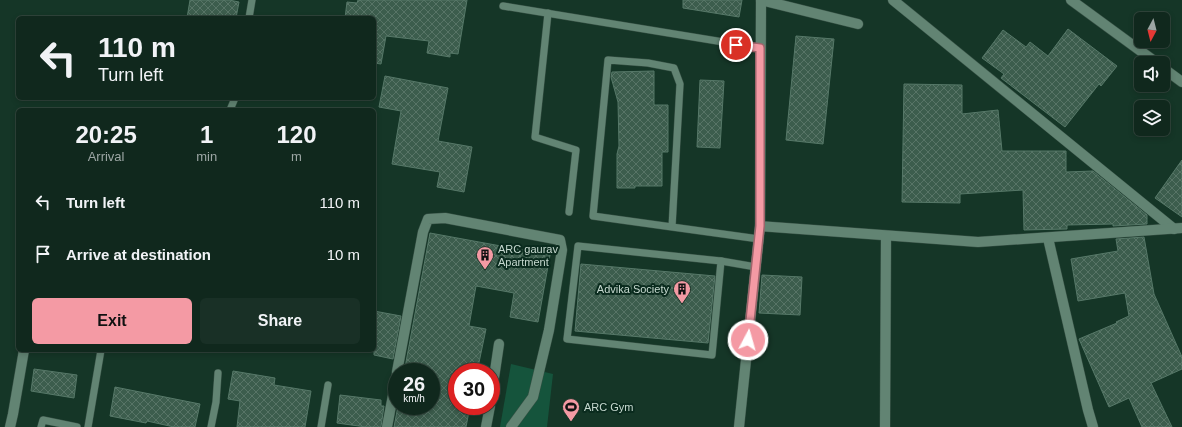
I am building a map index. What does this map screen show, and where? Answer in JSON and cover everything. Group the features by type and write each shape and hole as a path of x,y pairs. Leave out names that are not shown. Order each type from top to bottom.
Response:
{"street":[{"path":"739,427 760,226 761,0 858,24"},
{"path":"892,0 1178,228"},
{"path":"1071,0 1147,56"},
{"path":"1170,73 1182,82"},
{"path":"399,363 423,232 428,220 445,218 560,240 562,250 550,330 533,397 511,427"},
{"path":"760,226 978,242 1178,228"},
{"path":"885,427 886,236"},
{"path":"1048,238 1093,427"},
{"path":"497,363 500,344"},
{"path":"10,427 14,414 24,352"},
{"path":"387,427 389,415"},
{"path":"486,427 488,415"}],"lane":[{"path":"249,16 252,0"},
{"path":"503,6 760,48"},
{"path":"548,13 535,138 576,150 569,212"},
{"path":"672,227 680,84 674,68 648,63 608,60 593,216 759,240"},
{"path":"721,261 712,355 567,338 578,246 721,261 756,267"},
{"path":"88,427 101,352"},
{"path":"211,427 216,402 218,373"},
{"path":"321,427 328,385"},
{"path":"41,427 42,420 77,427"}],"green space":[{"path":"511,364 553,374 547,427 500,427"}],"building":[{"path":"190,0 229,0 239,2 236,16 187,16"},
{"path":"358,0 467,0 458,54 450,53 450,57 427,53 429,41 386,36 381,64 376,63 376,16 345,16 347,2 357,3"},
{"path":"683,0 742,0 739,17 683,8"},
{"path":"1068,29 1117,66 1101,86 1099,84 1065,127 1001,78 1004,74 982,58 1003,30 1026,47 1030,42 1048,56"},
{"path":"796,36 834,39 823,144 786,140"},
{"path":"654,71 654,105 668,105 668,152 662,152 662,186 617,188 617,154 619,146 618,102 611,77 612,72"},
{"path":"385,76 448,88 438,141 472,147 464,192 437,187 440,172 392,164 401,111 379,107"},
{"path":"700,80 724,81 720,148 697,147"},
{"path":"904,84 962,85 962,114 998,110 1002,151 1066,151 1066,172 1093,171 1147,215 1147,224 1113,226 1113,224 1067,225 1067,229 1024,230 1023,190 960,194 960,203 902,202"},
{"path":"1182,160 1182,217 1155,198"},
{"path":"430,233 550,255 538,322 510,317 514,293 476,286 469,326 486,329 479,363 448,363 448,415 468,415 466,427 394,427 396,415 440,415 440,363 406,362"},
{"path":"1144,237 1154,294 1182,357 1182,369 1151,383 1172,427 1142,427 1129,398 1109,407 1079,339 1117,323 1116,322 1129,316 1125,293 1078,301 1071,259 1118,251 1116,239"},
{"name":"Advika Society","path":"581,264 715,276 708,343 575,331"},
{"path":"762,275 802,277 800,315 759,313"},
{"path":"376,311 401,316 393,359 374,355 374,352 376,352"},
{"path":"34,369 77,375 74,398 31,391"},
{"path":"233,371 275,378 274,385 311,391 305,427 237,427 240,401 228,399"},
{"path":"115,387 200,404 195,427 174,427 147,421 146,423 110,416"},
{"path":"340,395 381,400 381,406 384,406 381,427 366,427 337,423"}],"place":[{"name":"ARC gaurav Apartment","path":"485,270"},
{"name":"Advika Society","path":"682,304"},
{"name":"ARC Gym","path":"571,422"}],"route":[{"path":"736,45 760,48 760,226 748,340"}]}
